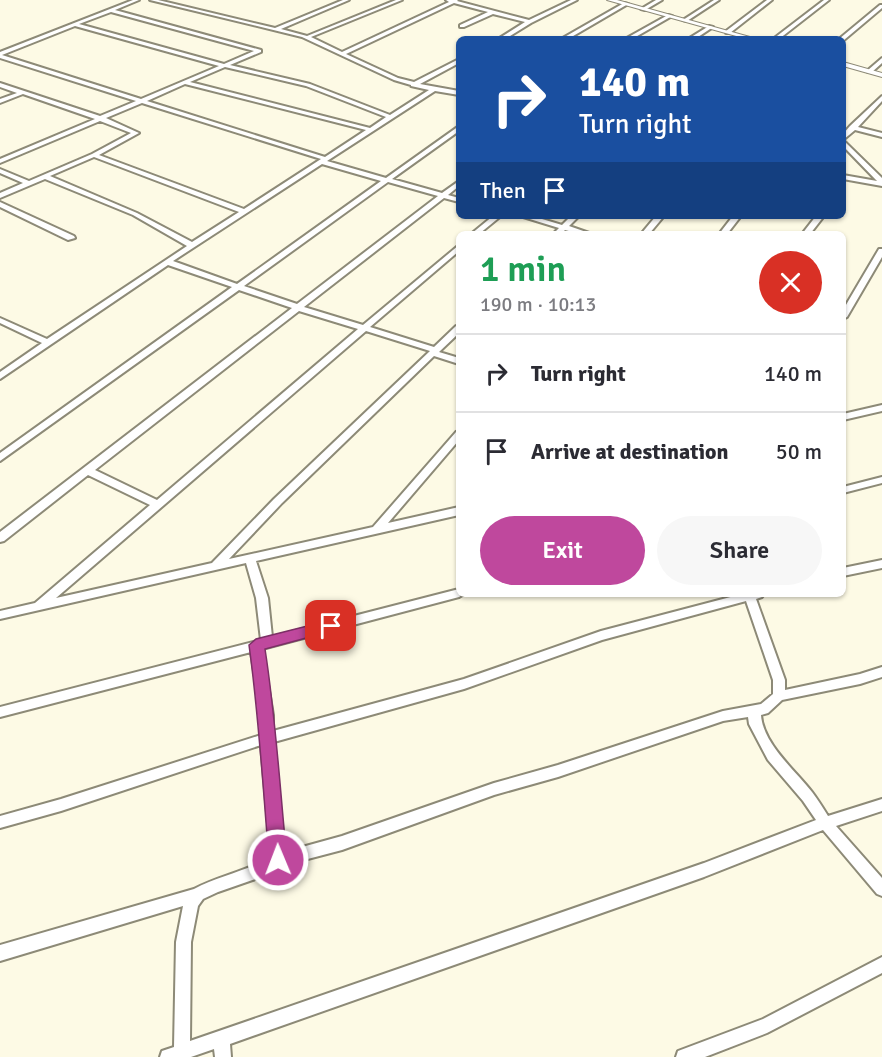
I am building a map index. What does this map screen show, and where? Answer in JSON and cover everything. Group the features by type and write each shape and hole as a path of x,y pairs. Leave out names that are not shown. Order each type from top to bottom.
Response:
{"street":[{"path":"0,55 137,0"},
{"path":"152,0 308,37 413,85 456,93"},
{"path":"276,29 346,0"},
{"path":"308,37 400,0"},
{"path":"341,54 452,0 529,22"},
{"path":"506,36 575,0"},
{"path":"610,0 742,36"},
{"path":"643,9 660,0"},
{"path":"685,20 717,0"},
{"path":"728,32 770,0"},
{"path":"780,36 828,0"},
{"path":"569,36 627,4"},
{"path":"846,36 882,6"},
{"path":"0,161 259,51 111,11"},
{"path":"462,26 492,12"},
{"path":"633,36 670,16"},
{"path":"76,25 220,66 308,85 391,117"},
{"path":"696,36 711,27"},
{"path":"0,55 146,100 324,161 456,199"},
{"path":"870,71 882,60"},
{"path":"413,85 456,63"},
{"path":"846,65 882,75"},
{"path":"186,83 372,130"},
{"path":"0,85 102,119 136,133 94,155 0,196"},
{"path":"0,376 167,262 434,89"},
{"path":"0,101 21,93"},
{"path":"846,136 881,100"},
{"path":"852,127 882,135"},
{"path":"0,458 456,130"},
{"path":"846,143 882,183"},
{"path":"94,155 246,212"},
{"path":"0,171 30,184"},
{"path":"46,177 135,214 193,246"},
{"path":"846,177 882,183"},
{"path":"0,538 456,185"},
{"path":"0,204 71,238"},
{"path":"479,231 493,219"},
{"path":"534,219 576,231"},
{"path":"560,231 572,219"},
{"path":"648,231 658,219"},
{"path":"725,231 735,219"},
{"path":"39,606 456,250"},
{"path":"846,304 882,251"},
{"path":"167,262 456,360"},
{"path":"0,320 48,343"},
{"path":"216,566 278,501 456,331"},
{"path":"846,416 882,408"},
{"path":"376,531 456,438"},
{"path":"89,471 159,505"},
{"path":"846,489 882,480"},
{"path":"0,615 456,512"},
{"path":"250,558 262,598 267,738 278,860"},
{"path":"846,571 882,564"},
{"path":"0,711 456,594"},
{"path":"0,822 267,738 464,684 600,636 745,597"},
{"path":"753,597 779,680 779,696"},
{"path":"0,953 196,895 262,872 278,860 342,843 494,789 558,771 723,716 764,709 779,696 860,680 882,672"},
{"path":"754,711 755,724 773,756 808,797 825,823 882,889"},
{"path":"196,895 189,906 183,940 175,1055 704,870 825,823 882,805"},
{"path":"684,1057 767,1025 882,965"},
{"path":"221,1039 223,1057"}],"route":[{"path":"278,860 278,832 267,738 267,715 256,645 331,626"}]}
